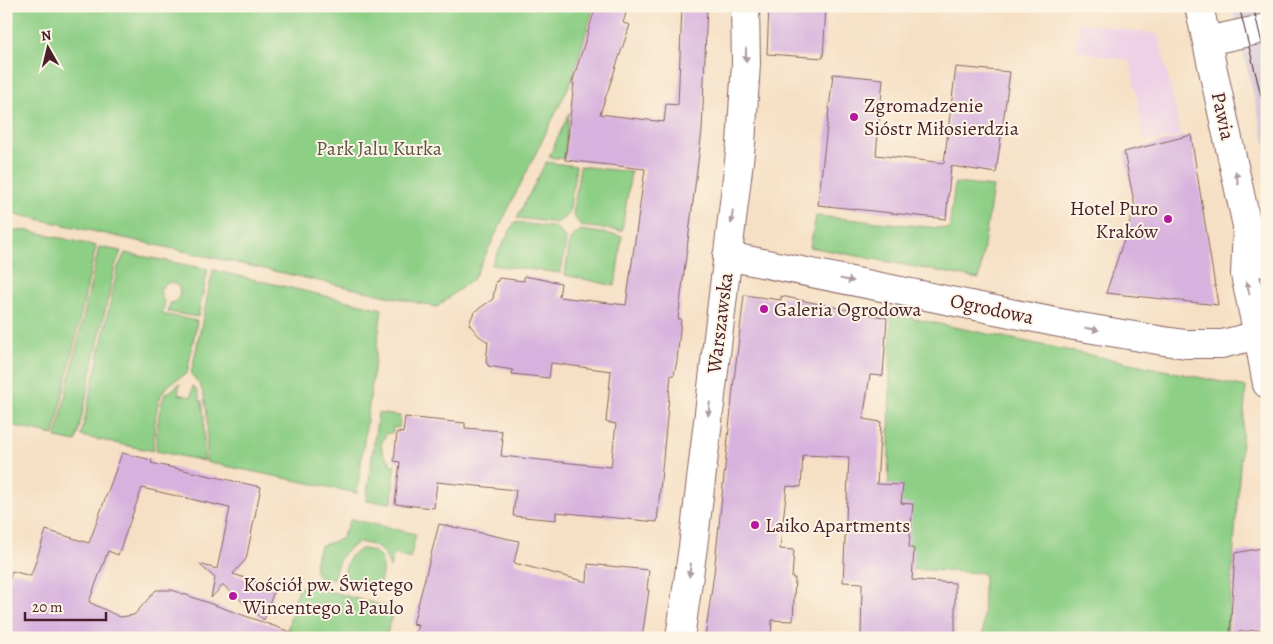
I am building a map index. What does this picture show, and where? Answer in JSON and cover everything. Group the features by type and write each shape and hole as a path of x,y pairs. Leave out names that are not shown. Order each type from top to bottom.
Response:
{"street":[{"name":"Warszawska","path":"680,638 692,556 741,144 746,64 745,6"},
{"name":"Pawia","path":"1199,6 1248,226 1267,264"},
{"path":"1207,42 1267,28"},
{"name":"Pawia","path":"1248,226 1245,275 1263,334 1267,384"},
{"name":"Ogrodowa","path":"728,256 1060,323 1164,341 1186,344 1222,344 1263,334"}],"shaded area":[{"path":"1232,6 1260,6 1267,34 1267,150"},
{"path":"1079,22 1159,35 1181,136 1145,142 1130,61 1076,50"}],"green space":[{"name":"Park Jalu Kurka","path":"6,6 594,6 571,82 474,278 437,307 6,212"},
{"path":"569,113 564,159 549,157"},
{"path":"546,162 576,166 569,214 557,223 517,218"},
{"path":"580,166 631,172 622,231 581,226 573,215"},
{"path":"955,183 993,187 979,279 810,247 816,216 949,229"},
{"path":"515,222 557,228 566,239 561,273 491,265"},
{"path":"15,230 30,231 96,246 54,435 6,424 6,232"},
{"path":"581,230 622,236 615,286 565,275 570,239"},
{"path":"99,247 121,251 115,266 76,442 56,438"},
{"path":"125,253 208,269 198,317 168,312 170,303 175,302 180,295 179,287 172,282 165,284 160,290 165,302 162,314 197,321 187,373 165,389 158,403 153,451 81,436 118,267"},
{"path":"213,270 382,309 357,493 206,462 207,426 205,398 201,388 191,374"},
{"path":"891,314 1246,387 1227,638 983,638 984,573 887,568"},
{"path":"179,384 178,394 191,397 193,386 198,392 200,401 202,401 204,461 156,451 158,421 163,399 166,392 168,393"},
{"path":"378,413 400,416 399,428 393,427 393,432 386,434 381,444 383,454 390,460 389,464 395,465 392,503 366,501"},
{"path":"351,519 416,534 410,559 393,554 390,568 380,549 359,542 341,557 333,579 319,577 316,573 315,564 320,546 341,539"},
{"path":"361,549 370,550 380,558 382,570 378,591 341,581 350,556"},
{"path":"306,585 388,607 392,615 386,638 285,638 298,589"}],"building":[{"path":"596,6 628,6 623,23 630,25 600,114 664,122 666,104 678,105 682,6 707,6 702,131 678,319 681,319 677,361 674,375 671,375 657,522 556,512 556,520 513,516 516,490 437,482 434,508 395,504 400,462 394,461 397,432 403,433 405,417 465,423 465,428 502,431 501,456 611,467 616,424 606,422 611,371 551,363 549,378 512,374 513,370 488,366 486,363 488,342 479,336 469,324 474,312 493,299 496,281 499,278 524,281 524,276 561,283 559,297 626,305 645,169 565,160 574,83 572,83"},
{"path":"769,6 826,6 823,58 767,54"},
{"name":"Zgromadzenie Sióstr Miłosierdzia","path":"956,67 1010,72 996,173 951,166 946,219 818,205 833,74 883,79 876,155 944,163"},
{"name":"Hotel Puro Kraków","path":"1191,135 1218,305 1106,293 1135,207 1124,152"},
{"path":"744,295 781,300 781,296 887,318 883,376 870,375 863,419 881,422 877,484 903,485 901,503 913,504 909,547 914,549 912,580 955,583 955,638 861,638 862,583 843,582 849,457 803,455 801,487 787,486 780,549 794,550 792,578 795,578 793,621 772,620 771,638 705,638 714,573"},
{"path":"122,453 152,460 151,463 261,487 246,559 233,574 275,588 264,620 223,585 211,598 215,578 199,564 217,569 230,508 142,488 118,555 108,551 89,602 120,617 134,615 156,590 172,590 299,635 299,638 6,638 6,592 12,571 31,576 46,530 89,543"},
{"path":"439,524 519,541 514,563 587,582 588,564 649,570 647,590 649,590 642,638 414,638 418,625 413,624"},
{"path":"1262,548 1267,598 1267,629 1230,633 1235,553"}],"tram line":[{"path":"1239,6 1267,120"},
{"path":"1253,6 1267,64"}],"place":[{"name":"Zgromadzenie Sióstr Miłosierdzia","path":"854,117"},
{"name":"Hotel Puro Kraków","path":"1168,219"},
{"name":"Galeria Ogrodowa","path":"764,309"},
{"name":"Laiko Apartments","path":"755,525"},
{"name":"Kościół pw. Świętego Wincentego à Paulo","path":"233,596"}]}
